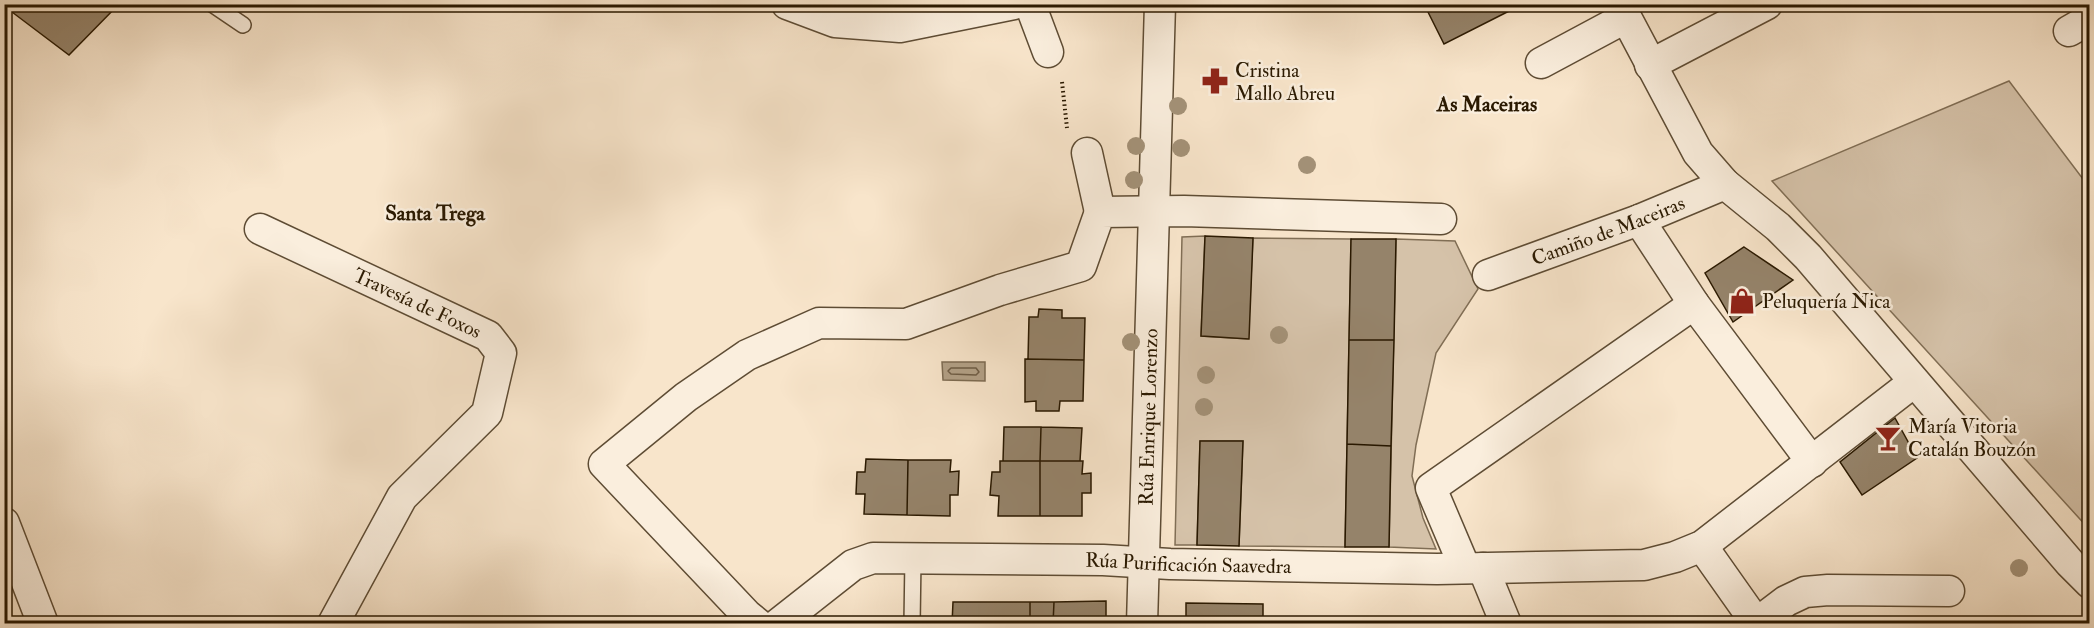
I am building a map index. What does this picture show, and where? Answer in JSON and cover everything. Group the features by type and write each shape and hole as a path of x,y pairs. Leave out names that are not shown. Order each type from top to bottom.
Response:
{"street":[{"path":"787,4 835,22 900,27 1014,4"},
{"path":"1030,4 1048,52"},
{"name":"Rúa Enrique Lorenzo","path":"1142,624 1160,4"},
{"path":"1650,65 1767,4"},
{"path":"1541,63 1622,11 1698,153 1725,184 1778,227 1808,257 2070,563 2090,583"},
{"path":"758,624 604,464 687,397 747,355 819,323 906,324 1000,290 1081,266 1100,212 1087,153"},
{"name":"Camiño de Maceiras","path":"1488,275 1639,220 1725,184"},
{"path":"1100,212 1155,210 1441,219"},
{"path":"1639,220 1694,304 1812,462"},
{"name":"Travesía de Foxos","path":"260,229 488,336 501,352 488,413 402,497 333,624"},
{"path":"1506,624 1431,488 1694,304"},
{"name":"Rúa Purificación Saavedra","path":"778,624 853,565 873,558 1474,568 1644,565 1675,557 1702,546 1914,382"},
{"path":"4,523 43,624"},
{"path":"1702,546 1757,623 1786,601 1805,592 1828,590 1950,591"}],"lane":[{"path":"212,4 243,25"},
{"path":"912,624 913,558"}],"path":[{"path":"1048,52 1055,68 1061,73 1067,133 1071,142 1087,153"}],"shaded area":[{"path":"2009,81 2089,187 2089,529 1772,181"},
{"path":"1205,236 1201,336 1248,339 1253,238 1351,239 1345,547 1239,546 1243,441 1200,441 1197,545 1175,545 1182,237"},
{"path":"1396,239 1455,241 1478,289 1436,353 1416,445 1412,476 1423,518 1436,549 1389,547"}],"water":[{"path":"942,362 985,362 985,381 943,380"}],"building":[{"path":"4,4 119,4 69,55"},
{"path":"1424,4 1523,4 1444,44"},
{"path":"1205,236 1253,238 1249,339 1201,336"},
{"path":"1351,239 1396,239 1394,340 1349,340"},
{"name":"Peluquería Nica","path":"1744,247 1793,280 1733,322 1705,273"},
{"path":"1039,309 1062,310 1062,318 1085,318 1084,360 1028,359 1029,317 1038,317"},
{"path":"1349,340 1394,340 1391,446 1347,444"},
{"path":"1025,359 1084,360 1083,401 1060,401 1059,411 1036,411 1036,401 1025,402"},
{"name":"María Vitoria Catalán Bouzón","path":"1895,418 1917,458 1862,495 1840,462"},
{"path":"1004,427 1041,427 1040,461 1003,461"},
{"path":"1041,427 1082,428 1080,461 1040,461"},
{"path":"1200,441 1243,441 1239,546 1197,545"},
{"path":"1347,444 1391,446 1389,547 1345,547"},
{"path":"866,459 908,460 907,515 864,514 865,494 856,494 857,472 865,472"},
{"path":"908,460 951,460 950,472 959,471 958,495 950,495 950,516 907,515"},
{"path":"1000,461 1040,461 1040,516 998,516 999,496 990,495 992,472 1000,472"},
{"path":"1040,461 1083,461 1082,474 1091,473 1091,493 1082,493 1082,516 1040,516"},
{"path":"1106,601 1106,624 1053,624 1054,602"},
{"path":"953,602 1030,602 1030,624 952,624"},
{"path":"1030,602 1054,602 1053,624 1030,624"},
{"path":"1186,603 1263,604 1263,624 1186,624"}],"place":[{"name":"Cristina Mallo Abreu","path":"1215,81"},
{"name":"Peluquería Nica","path":"1742,301"},
{"name":"María Vitoria Catalán Bouzón","path":"1888,438"}],"district":[{"name":"As Maceiras","path":"1487,104"},
{"name":"Santa Trega","path":"435,213"}]}
